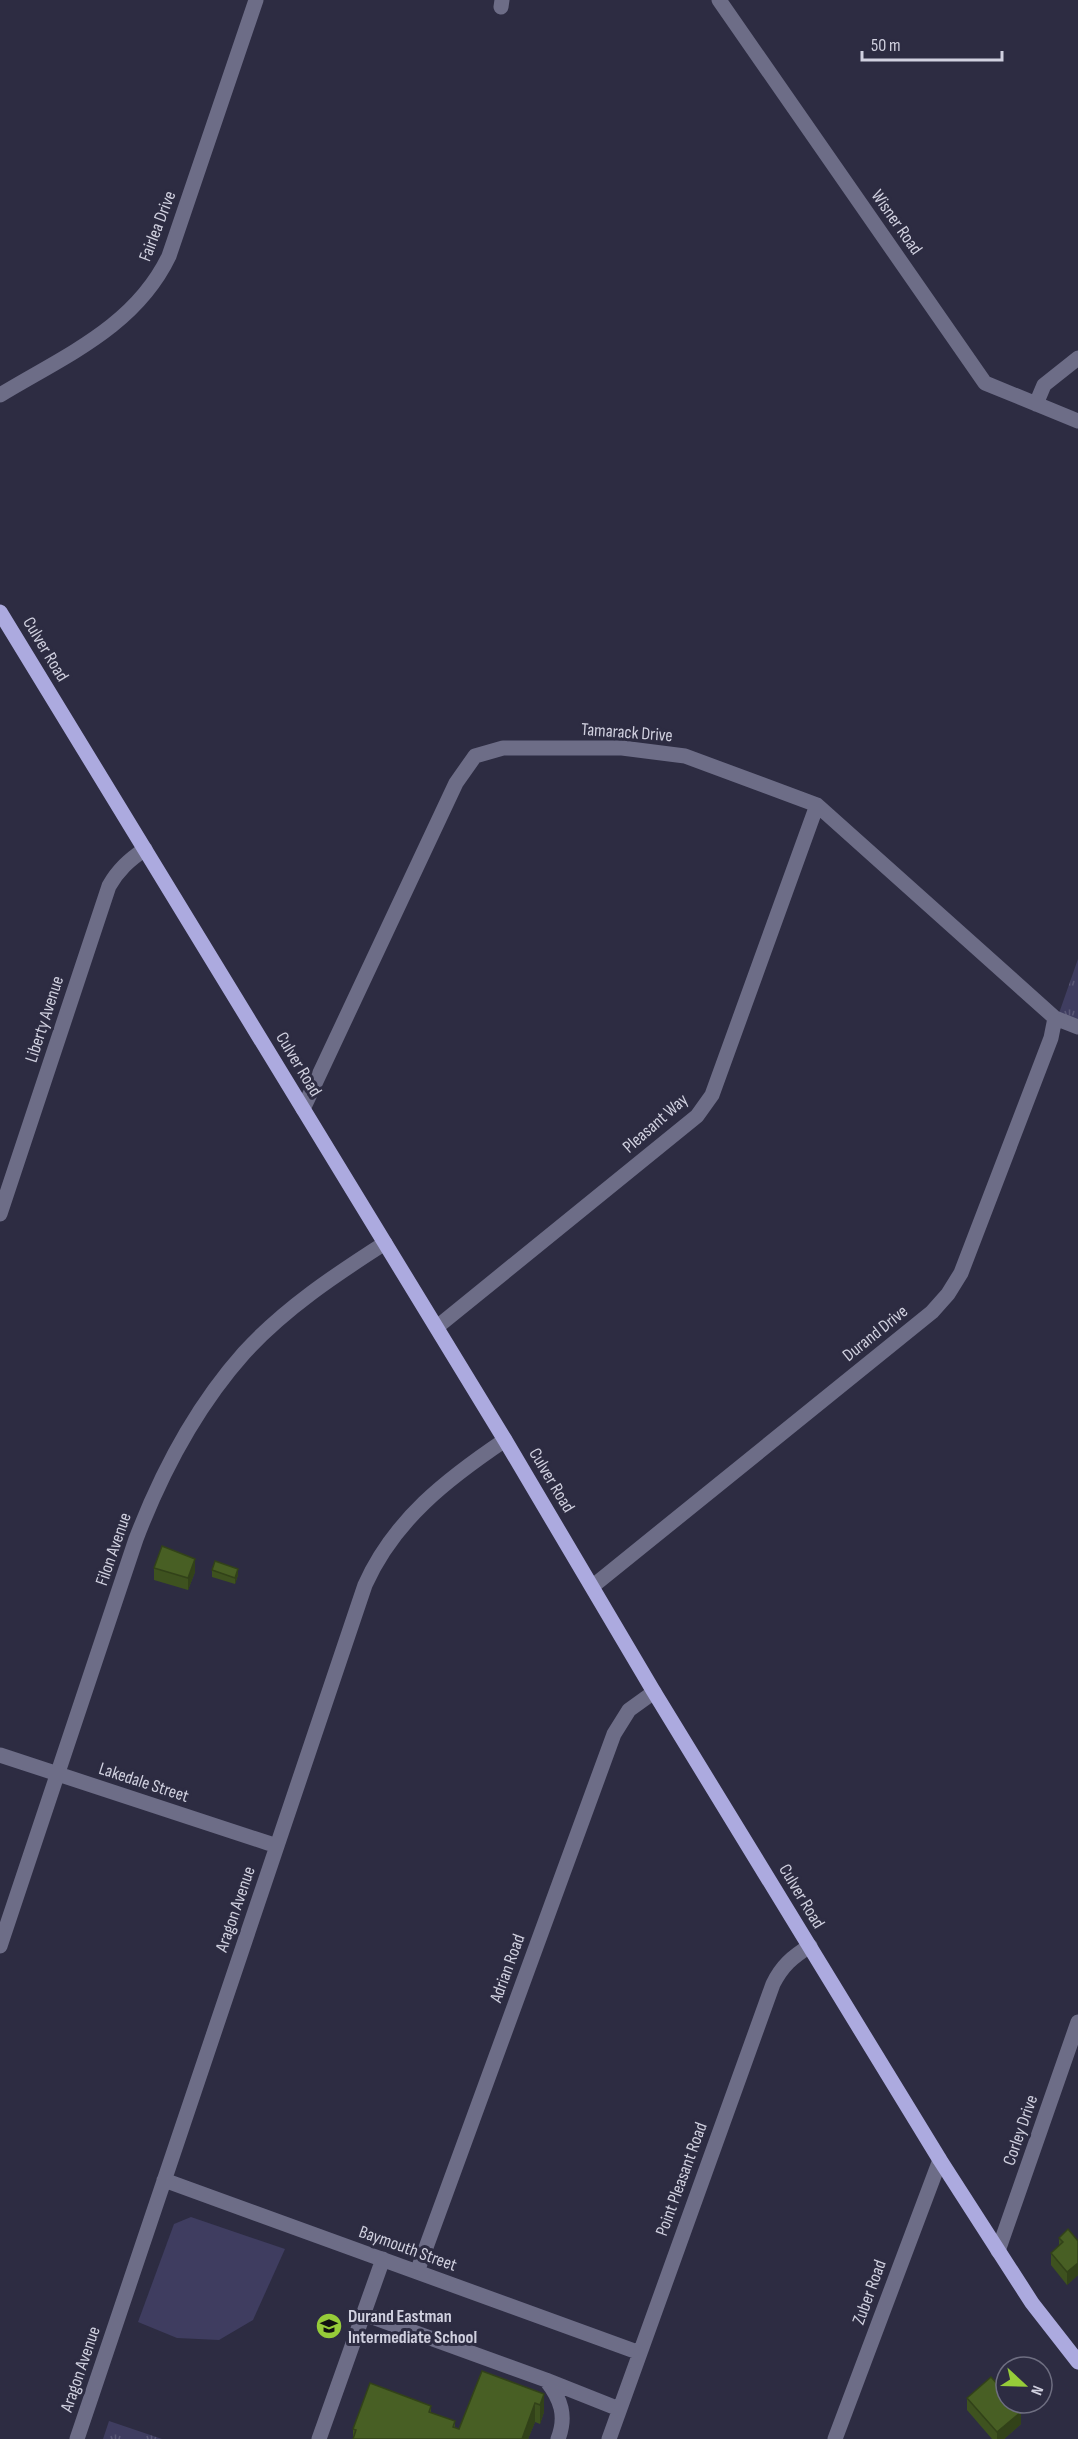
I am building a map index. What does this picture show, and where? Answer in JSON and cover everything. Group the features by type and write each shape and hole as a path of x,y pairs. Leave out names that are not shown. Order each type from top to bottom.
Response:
{"main road":[{"name":"Culver Road","path":"0,612 505,1440 654,1692 940,2160 1032,2302 1078,2362"}],"street":[{"name":"Fairlea Drive","path":"0,395 96,337 125,317 146,295 161,271 172,245 256,0"},
{"name":"Wisner Road","path":"719,0 985,383 1078,422"},
{"path":"1036,404 1044,385 1078,358"},
{"name":"Tamarack Drive","path":"303,1109 456,783 475,756 502,748 622,748 685,756 817,805 1055,1018 1078,1027"},
{"name":"Pleasant Way","path":"436,1327 697,1116 705,1106 712,1095 817,805"},
{"name":"Liberty Avenue","path":"0,1214 109,886 129,860 145,849"},
{"name":"Durand Drive","path":"593,1586 932,1312 948,1294 961,1273 1051,1038 1055,1018"},
{"name":"Filon Avenue","path":"0,1946 136,1539 151,1500 194,1419 226,1375 272,1326 338,1273 385,1243"},
{"name":"Aragon Avenue","path":"77,2439 364,1585 374,1565 401,1526 426,1499 466,1466 505,1440"},
{"name":"Adrian Road","path":"417,2272 614,1734 629,1710 654,1692"},
{"name":"Lakedale Street","path":"0,1755 277,1846"},
{"name":"Point Pleasant Road","path":"609,2439 773,1984 782,1968 793,1956 810,1946"},
{"name":"Corley Drive","path":"998,2251 1078,2022"},
{"name":"Zuber Road","path":"835,2439 940,2160"},
{"name":"Baymouth Street","path":"164,2180 640,2353"},
{"path":"319,2439 383,2259"},
{"path":"364,2314 619,2409"},
{"path":"546,2380 556,2392 563,2408 563,2427 558,2439"}],"green space":[{"path":"1078,959 1078,1027 1057,1019"},
{"path":"191,2217 285,2249 253,2320 219,2340 177,2338 138,2322 174,2224"},
{"path":"109,2421 162,2439 103,2439"}],"building":[{"path":"162,1546 195,1559 188,1578 154,1568"},
{"path":"215,1561 238,1569 235,1578 212,1570"},
{"path":"1068,2229 1078,2241 1078,2263 1067,2272 1051,2253 1063,2242 1059,2238"},
{"path":"482,2371 544,2394 540,2405 535,2403 522,2439 353,2439 356,2430 353,2429 370,2383 431,2406 429,2412 455,2421 453,2427 459,2429"},
{"path":"991,2377 994,2380 994,2415 1017,2415 997,2432 967,2398"}],"place":[{"name":"Durand Eastman Intermediate School","path":"329,2326"}]}
